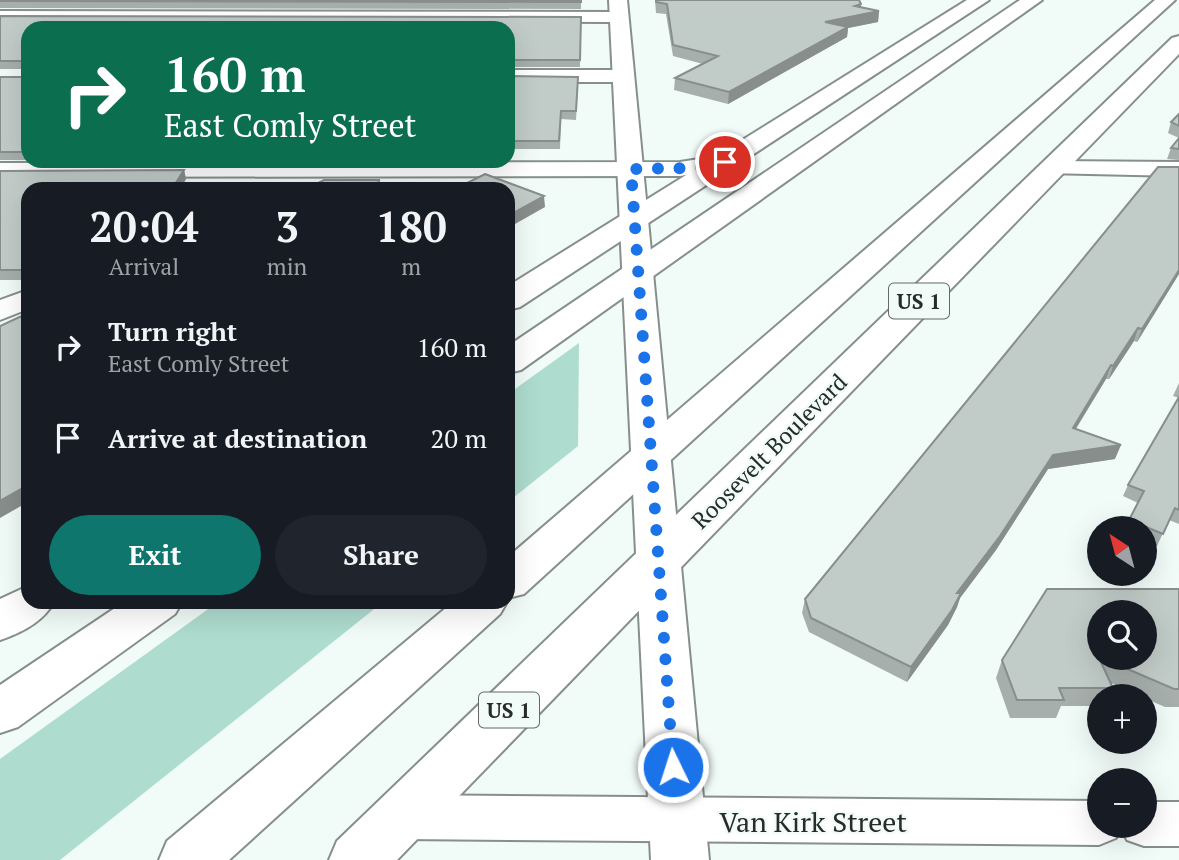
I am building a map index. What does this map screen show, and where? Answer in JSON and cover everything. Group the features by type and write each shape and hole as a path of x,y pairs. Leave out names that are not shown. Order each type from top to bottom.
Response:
{"main road":[{"path":"515,296 980,0"},
{"name":"US 1","path":"515,576 1166,0"},
{"path":"901,51 1032,1"},
{"path":"515,357 1032,1"},
{"path":"1138,25 1179,4"},
{"path":"618,8 678,840"},
{"name":"Roosevelt Boulevard","path":"358,860 1179,41"},
{"path":"0,622 21,608"},
{"path":"0,712 149,609"},
{"path":"188,860 476,609"}],"street":[{"path":"0,16 618,8"},
{"path":"515,76 624,76"},
{"path":"0,170 631,169 695,168 725,162"},
{"path":"1052,168 1179,169"},
{"path":"291,182 319,170"},
{"path":"0,311 21,301"},
{"name":"Van Kirk Street","path":"402,817 678,840 1087,823"},
{"path":"1157,824 1179,824"}],"green space":[{"path":"579,343 578,446 515,496 515,389"},
{"path":"208,609 374,609 60,860 0,860 0,759"}],"building":[{"path":"581,0 581,2 0,1"},
{"path":"656,0 859,0 861,4 855,6 879,11 825,22 848,27 729,92 675,78 718,56 673,45 667,4"},
{"path":"0,16 581,17 580,60 515,60 515,21 21,21 21,61 0,61"},
{"path":"515,76 578,77 576,111 561,111 559,141 515,141"},
{"path":"0,77 21,77 21,152 0,152"},
{"path":"1179,114 1179,126 1171,122"},
{"path":"1179,138 1179,149 1171,148"},
{"path":"1158,167 1179,167 1179,270 1142,329 1138,328 1113,366 1111,365 1073,428 1121,445 1053,455 1000,536 957,593 961,593 952,610 911,667 811,618 805,599"},
{"path":"184,170 176,182 21,182 21,270 0,270 0,171"},
{"path":"485,174 506,182 469,182"},
{"path":"324,180 379,180 379,182 320,182"},
{"path":"515,185 544,196 515,212"},
{"path":"21,316 21,489 0,501 0,326"},
{"path":"1179,397 1179,510 1175,508 1163,534 1157,532 1157,516 1131,516 1144,491 1128,485"},
{"path":"1047,589 1179,589 1179,689 1130,670 1157,670 1157,600 1087,600 1087,670 1105,670 1111,684 1087,684 1087,688 1059,688 1064,700 1017,700 1002,660"}],"route":[{"path":"673,767 631,169 695,168 725,162"}]}
